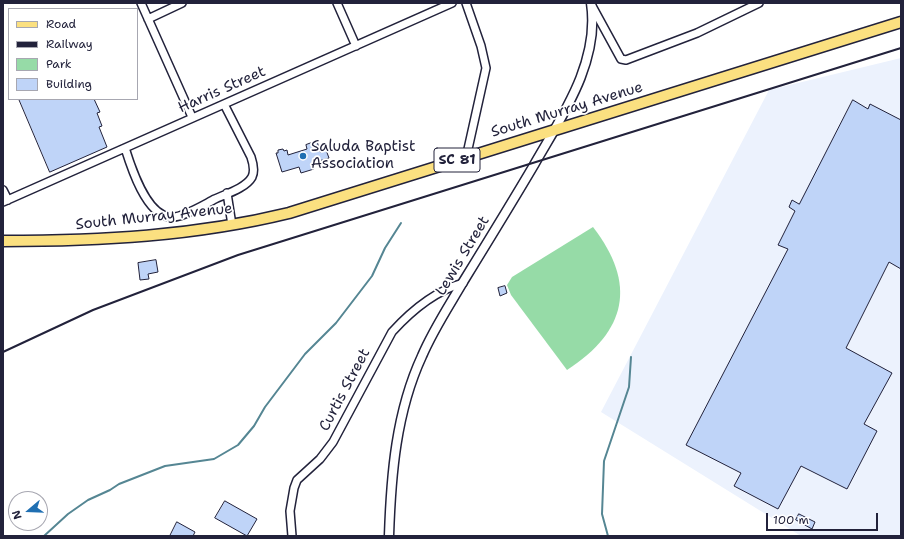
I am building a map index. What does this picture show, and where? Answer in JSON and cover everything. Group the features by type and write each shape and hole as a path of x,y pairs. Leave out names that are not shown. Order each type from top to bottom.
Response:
{"main road":[{"name":"South Murray Avenue","path":"3,241 122,239 232,225 289,213 901,22"}],"street":[{"path":"141,3 192,118"},
{"path":"148,19 182,3"},
{"path":"337,3 356,46"},
{"name":"Harris Street","path":"5,201 452,3"},
{"path":"466,3 482,46 486,68 466,158"},
{"path":"591,4 621,59 626,60 697,33 759,3"},
{"name":"Lewis Street","path":"388,536 395,449 403,407 422,356 463,283 554,130 576,87 592,40 591,4"},
{"path":"125,148 141,189 162,216 172,218 184,214 244,185 252,178 254,164 224,104"},
{"path":"3,190 5,201"},
{"path":"227,193 232,225"},
{"name":"Curtis Street","path":"292,536 290,511 297,480 320,459 333,442 392,332 402,320 435,294 446,288 463,283"}],"shaded area":[{"path":"901,58 901,536 801,536 601,412 769,90"}],"green space":[{"path":"593,227 607,248 616,268 620,287 619,305 613,323 603,339 587,355 567,370 511,295 507,285 512,277"}],"building":[{"path":"19,100 94,100 100,112 97,113 102,126 99,127 107,147 50,172"},
{"path":"853,100 868,109 870,104 901,120 901,269 889,262 846,348 892,373 864,424 877,431 847,489 801,466 778,509 734,486 741,473 686,445 788,249 778,245 795,211 789,207 792,200 799,204"},
{"name":"Saluda Baptist Association","path":"317,141 320,152 326,150 329,158 312,163 314,169 301,173 299,167 282,172 276,153 278,153 278,150 287,150 288,155 307,149 306,145"},
{"path":"156,260 158,272 148,274 149,279 140,280 138,263"},
{"path":"505,286 507,293 500,296 498,288"},
{"path":"225,501 257,519 247,536 215,518"},
{"path":"799,514 815,522 812,529 796,520"},
{"path":"177,522 195,532 193,536 170,536"}],"waterway":[{"path":"44,536 68,514 88,500 110,490 119,484 165,466 214,459 238,445 254,426 265,407 305,354 336,323 372,276 385,248 401,223"},
{"path":"608,536 602,514 604,461 629,387 631,357"}],"railway":[{"path":"3,352 93,310 238,255 901,48"}],"place":[{"name":"Saluda Baptist Association","path":"303,156"}]}
